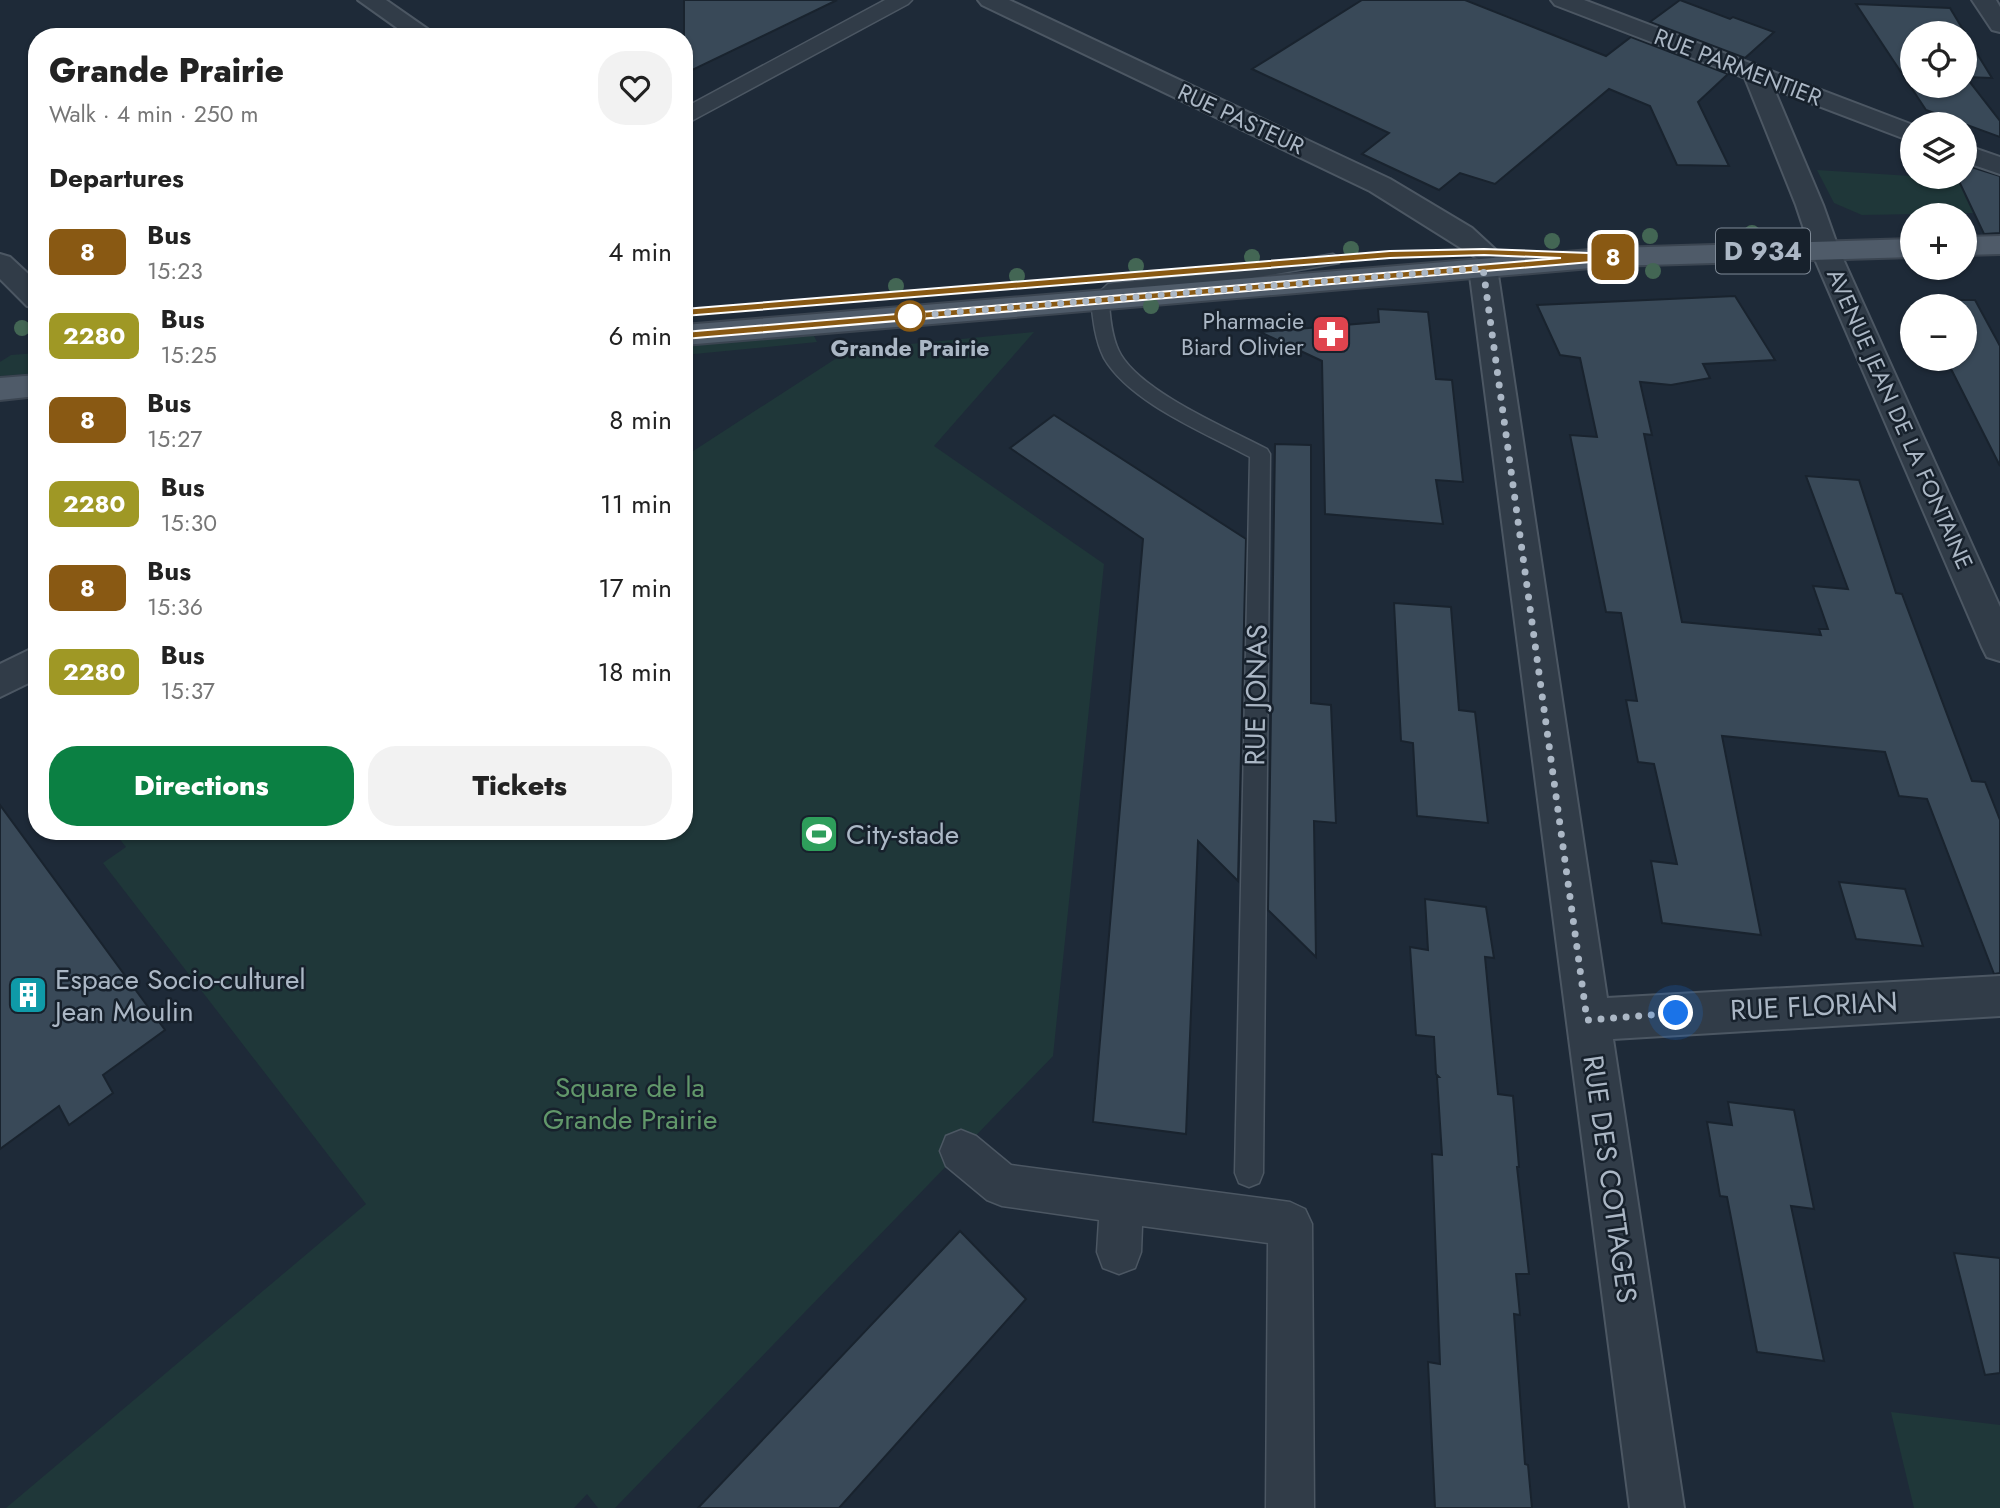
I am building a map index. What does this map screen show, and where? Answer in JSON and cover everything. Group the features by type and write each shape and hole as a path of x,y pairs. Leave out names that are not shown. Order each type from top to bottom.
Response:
{"main road":[{"path":"1977,246 2000,245"},
{"name":"D 934","path":"693,312 1333,259 1483,260 1900,248"},
{"name":"D 934","path":"693,334 1100,300 1483,260"},
{"path":"0,389 28,386"}],"street":[{"path":"370,0 413,28"},
{"path":"693,113 901,0"},
{"name":"RUE PASTEUR","path":"990,0 1380,185 1462,234 1483,260"},
{"name":"RUE PARMENTIER","path":"1563,0 1900,129"},
{"path":"1984,0 2000,26"},
{"name":"AVENUE JEAN DE LA FONTAINE","path":"1756,74 1766,105 1814,212 1825,250 2000,647"},
{"path":"1977,157 2000,166"},
{"name":"RUE DES COTTAGES","path":"1483,260 1657,1508"},
{"path":"0,682 28,666"},
{"name":"RUE FLORIAN","path":"1587,1020 2000,996"},
{"path":"961,1151 1002,1185 1290,1224 1290,1508"},
{"path":"1119,1252 1122,1202"}],"lane":[{"path":"1100,300 1114,288 1223,278 1333,259"},
{"name":"RUE JONAS","path":"1100,300 1101,319 1113,357 1136,384 1260,454 1249,1173"}],"green space":[{"path":"1817,170 1900,175 1900,189 1963,189 1970,203 1900,203 1900,214 1862,215 1834,203"},
{"path":"812,332 817,342 693,354 693,342"},
{"name":"Square de la Grande Prairie","path":"1034,332 934,446 1104,564 1053,1056 615,1508 598,1508 587,1494 574,1508 6,1508 366,1204 103,863 126,847 120,840 693,840 693,451 849,350"},
{"path":"28,354 28,374 0,376 0,362 11,355"},
{"path":"1891,1412 2000,1425 2000,1508 1914,1508"}],"building":[{"path":"684,0 837,0 693,70 693,28 684,28"},
{"path":"1362,0 1465,0 1606,56 1631,37 1728,74 1698,102 1729,166 1677,165 1650,106 1609,89 1495,184 1460,173 1439,190 1362,154 1389,133 1252,69"},
{"path":"1680,0 1774,32 1745,58 1650,22"},
{"path":"1856,4 1950,8 1958,21 1900,21 1900,71"},
{"path":"1977,54 1992,78 1977,77"},
{"path":"1977,91 2000,121 2000,137 1977,129 1977,112 1926,110 1918,98 1977,98"},
{"path":"1977,169 2000,176 2000,233 1984,234 1977,219 1977,203 1969,203 1963,189 1977,189"},
{"path":"1735,296 1775,360 1703,364 1710,378 1671,385 1640,382 1652,435 1644,434 1682,622 1821,635 1819,629 1828,629 1813,586 1848,589 1806,476 1859,480 1896,593 1902,594 1972,781 1985,782 2000,820 2000,973 1994,974 1927,799 1899,796 1885,752 1722,736 1761,935 1662,923 1651,861 1677,864 1654,764 1638,762 1626,700 1637,701 1621,613 1606,612 1570,435 1597,437 1580,358 1560,355 1537,305"},
{"path":"1977,304 2000,346 2000,466 1952,371 1977,371"},
{"path":"1378,309 1428,312 1436,379 1452,380 1463,482 1436,480 1443,524 1325,514 1322,361 1260,332 1379,322"},
{"path":"1054,415 1246,539 1238,881 1198,841 1186,1134 1093,1122 1143,539 1010,448"},
{"path":"1275,444 1311,445 1311,703 1331,705 1336,823 1314,821 1316,957 1268,910"},
{"path":"1394,603 1451,607 1459,710 1475,712 1488,823 1417,816 1413,743 1401,741"},
{"path":"0,805 165,1030 103,1075 113,1093 69,1125 59,1106 0,1149"},
{"path":"1839,882 1905,889 1923,946 1856,939"},
{"path":"1425,899 1486,907 1494,958 1485,957 1498,1094 1513,1096 1517,1167 1529,1274 1516,1274 1520,1315 1514,1314 1525,1464 1528,1465 1532,1508 1435,1508 1428,1362 1440,1364 1432,1154 1442,1155 1439,1077 1436,1074 1434,1037 1416,1035 1410,947 1428,950"},
{"path":"1728,1102 1794,1110 1814,1209 1791,1206 1824,1361 1757,1352 1727,1197 1720,1196 1707,1122 1732,1125"},
{"path":"960,1231 1026,1299 839,1508 698,1508"},
{"path":"1954,1253 2000,1258 2000,1373 1985,1375"}],"bus line":[{"name":"8","path":"693,312 1390,254 1484,252 1614,257 693,334"}],"place":[{"name":"Grande Prairie","path":"910,316"},
{"name":"Pharmacie Biard Olivier","path":"1331,334"},
{"name":"City-stade","path":"819,834"},
{"name":"Espace Socio-culturel Jean Moulin","path":"28,995"}],"route":[{"path":"910,316 1483,268 1587,1020 1676,1013"}]}
